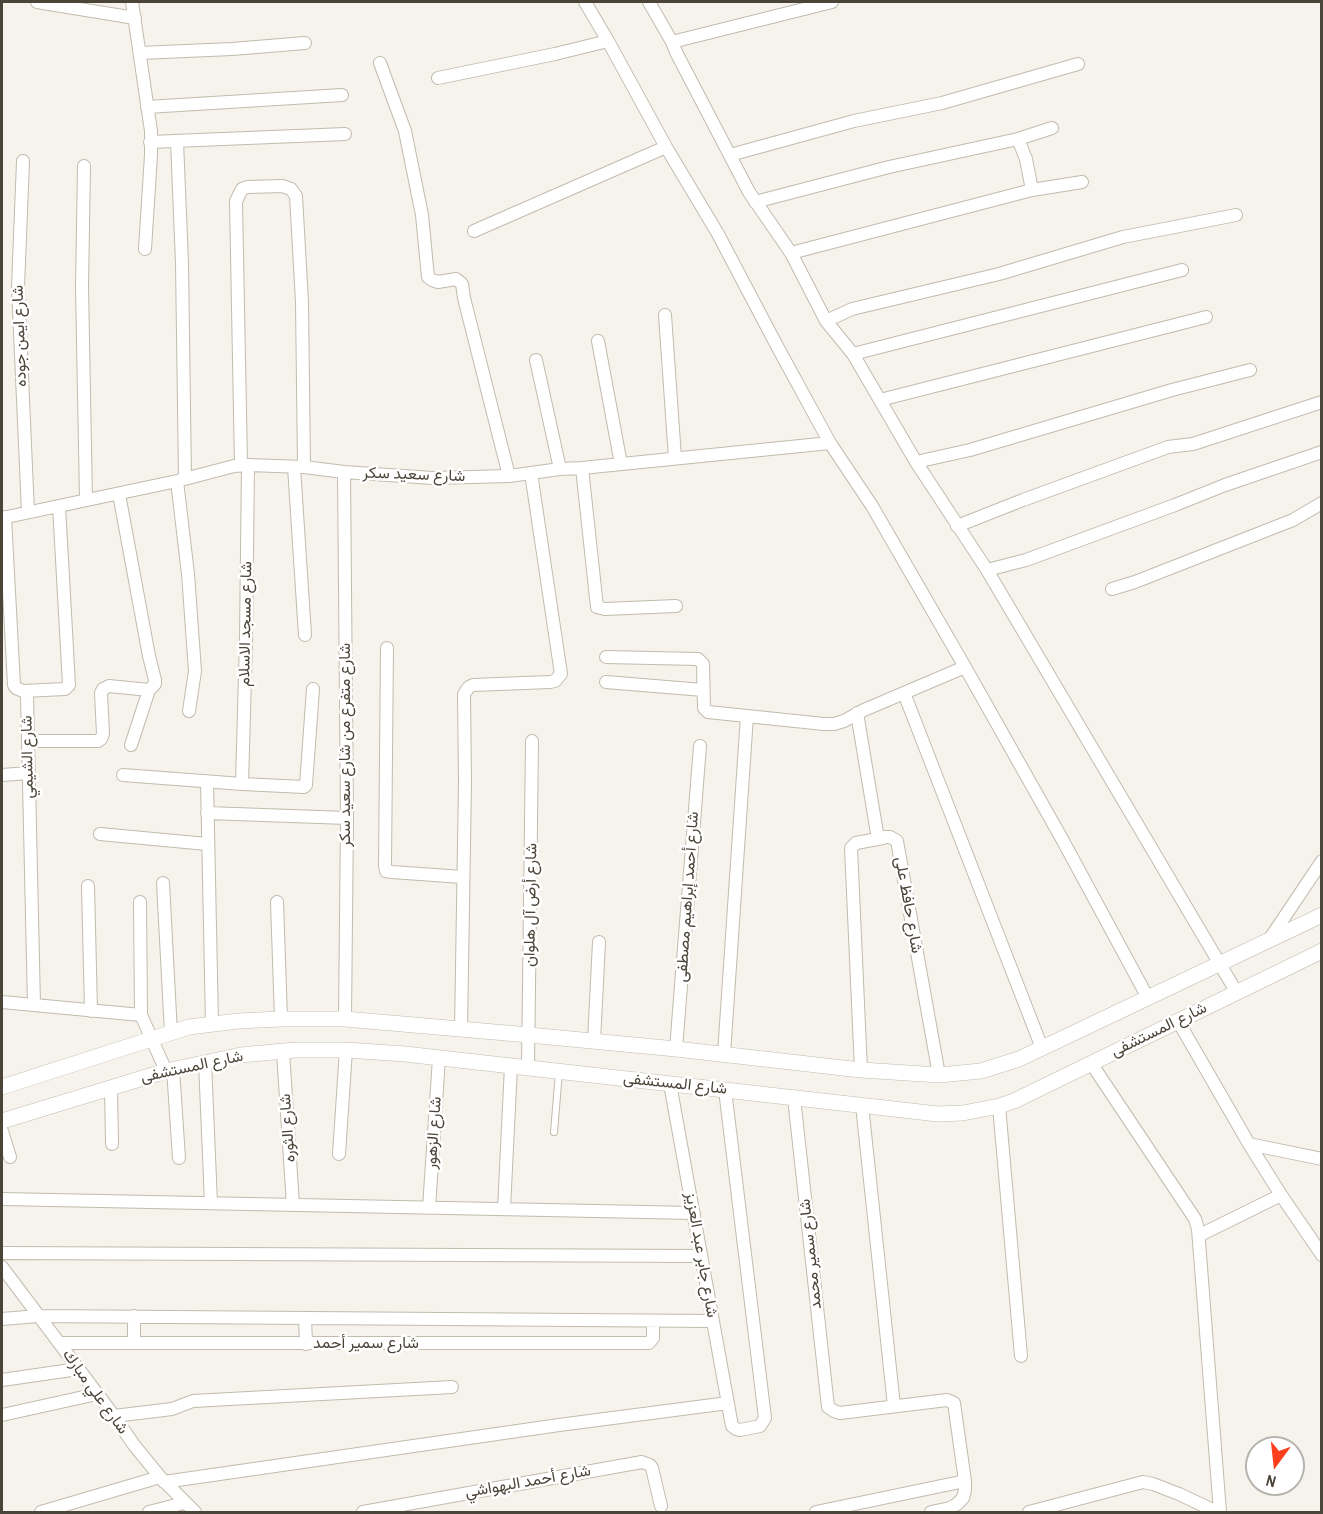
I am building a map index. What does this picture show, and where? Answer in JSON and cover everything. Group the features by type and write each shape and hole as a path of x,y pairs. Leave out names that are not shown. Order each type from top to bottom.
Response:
{"street":[{"path":"37,2 135,18"},
{"path":"132,2 151,131 145,249"},
{"path":"585,2 717,234 830,443 872,506 965,667 1148,998"},
{"path":"649,2 755,202 791,254 826,321 853,354 916,462 987,570 1237,993"},
{"path":"672,42 832,2"},
{"path":"438,78 608,41"},
{"path":"140,53 232,50 305,44"},
{"path":"380,63 405,131 422,214 428,277 438,282 456,279 462,284 509,476"},
{"path":"730,155 854,121 942,103 1077,64"},
{"path":"147,107 342,95"},
{"path":"755,202 889,167 1018,139 1052,128"},
{"path":"150,142 345,134"},
{"path":"1018,139 1026,159 1032,190"},
{"path":"177,141 182,275 181,480 195,670 189,711"},
{"path":"474,231 666,147"},
{"name":"شارع ايمن جوده","path":"23,161 18,287 28,512"},
{"path":"84,166 82,287 86,500"},
{"path":"791,254 1032,190 1082,183"},
{"name":"شارع مسجد الاسلام","path":"242,784 246,639 245,465 236,201 242,189 247,187 282,186 291,189 296,196 302,302 299,467"},
{"path":"826,321 852,309 999,274 1123,237 1236,215"},
{"path":"853,354 1182,270"},
{"path":"664,315 675,458"},
{"path":"880,400 1206,317"},
{"path":"598,341 621,464"},
{"path":"536,360 560,469"},
{"path":"916,462 970,450 1172,390 1250,370"},
{"path":"957,525 1168,447 1193,444 1322,402"},
{"name":"شارع سعيد سكر","path":"3,517 119,494 245,465 433,478 509,476 830,443"},
{"path":"987,570 1026,560 1225,485 1322,452"},
{"path":"299,467 305,635"},
{"path":"582,468 597,607 605,609 676,606"},
{"name":"شارع متفرع من شارع سعيد سكر","path":"344,472 347,818 345,1019"},
{"path":"461,1029 464,694 473,685 550,682 555,681 561,674 531,473"},
{"path":"119,494 155,680 149,690 131,745"},
{"path":"1112,589 1293,520 1322,503"},
{"path":"23,691 65,689 69,682 59,506"},
{"name":"شارع الشيمي","path":"3,517 14,685 27,694 34,1005"},
{"path":"387,648 385,866 387,871 392,872 462,877"},
{"path":"606,657 695,658 703,664 704,708 708,712 824,724 844,721 857,713 965,667"},
{"path":"606,682 703,690"},
{"path":"28,741 99,741 103,734 101,693 103,689 109,686 149,690"},
{"path":"123,775 302,787 306,785 313,689"},
{"path":"904,693 1042,1048"},
{"name":"شارع حافظ على","path":"857,713 877,833 880,837 893,838 897,841 939,1075"},
{"path":"724,1054 747,716"},
{"name":"شارع أرض آل هلوان","path":"528,1068 532,741"},
{"name":"شارع أحمد إبراهيم مصطفى","path":"676,1049 700,746"},
{"path":"2,775 28,773"},
{"path":"207,781 212,1024"},
{"path":"207,813 347,818"},
{"path":"100,834 207,844"},
{"path":"861,1070 851,848 856,843 883,838"},
{"path":"1269,940 1322,861"},
{"path":"163,884 171,1033"},
{"path":"88,886 91,1011"},
{"path":"140,902 141,1015 170,1070 179,1158"},
{"path":"277,902 281,1019"},
{"name":"شارع المستشفى","path":"2,1087 189,1027 281,1019 345,1019 461,1029 676,1049 861,1070 939,1075 981,1071 1018,1059 1322,915"},
{"path":"594,1041 599,942"},
{"name":"شارع المستشفى","path":"2,1121 111,1087 205,1062 241,1055 346,1050 439,1058 938,1114 963,1113 1014,1101 1322,951"},
{"path":"2,1002 141,1015"},
{"path":"1178,1021 1249,1144 1322,1255"},
{"path":"339,1154 346,1050"},
{"name":"شارع الثوره","path":"283,1052 293,1205"},
{"name":"شارع الزهور","path":"429,1208 439,1058"},
{"path":"205,1062 211,1203"},
{"path":"1029,1512 1143,1482 1179,1494 1218,1512 1200,1235 1195,1219 1091,1063"},
{"path":"504,1209 511,1066"},
{"name":"شارع جابر عبد العزيز","path":"670,1084 732,1426 740,1430 760,1426 765,1418 725,1090"},
{"path":"111,1087 112,1144"},
{"name":"شارع سمير محمد","path":"794,1098 828,1407 840,1413 894,1406"},
{"path":"862,1105 894,1406 947,1400 954,1403 965,1490 963,1498 957,1504 932,1512"},
{"path":"999,1106 1021,1356"},
{"path":"2,1131 10,1157"},
{"path":"1249,1144 1322,1159"},
{"path":"1200,1235 1281,1195"},
{"path":"2,1199 694,1213"},
{"path":"2,1253 701,1256"},
{"name":"شارع علي مبارك","path":"2,1267 134,1445 162,1480 195,1512"},
{"path":"2,1288 16,1287"},
{"path":"2,1319 38,1316 134,1316 713,1321"},
{"path":"134,1316 134,1343"},
{"path":"305,1318 306,1344"},
{"name":"شارع سمير أحمد","path":"59,1343 649,1343 653,1338 653,1321"},
{"path":"2,1380 78,1369"},
{"path":"114,1416 172,1409 193,1401 452,1387"},
{"path":"2,1415 97,1394"},
{"path":"41,1512 162,1480 728,1403"},
{"name":"شارع أحمد البهواشي","path":"363,1512 642,1462 652,1468 661,1506"},
{"path":"816,1512 965,1480"},
{"path":"149,1512 184,1503"}],"lane":[{"path":"554,1132 559,1072"}]}
